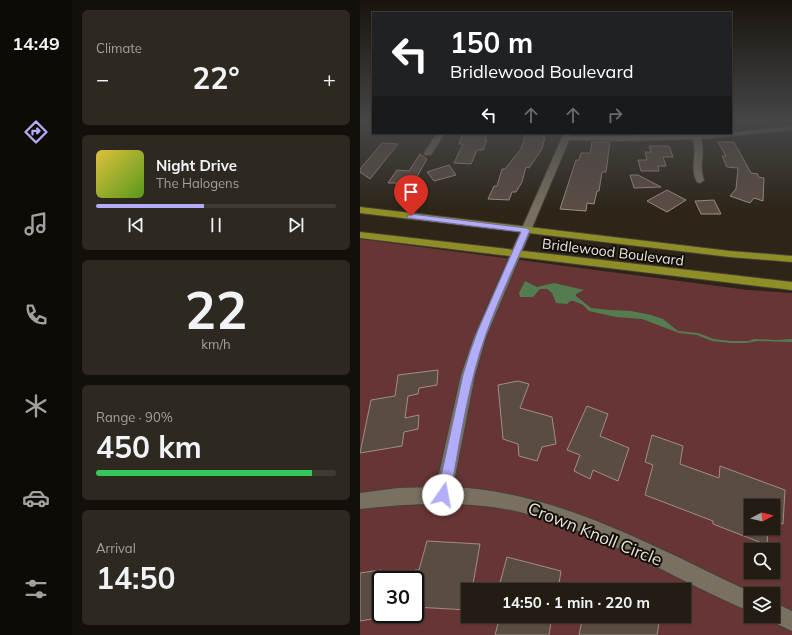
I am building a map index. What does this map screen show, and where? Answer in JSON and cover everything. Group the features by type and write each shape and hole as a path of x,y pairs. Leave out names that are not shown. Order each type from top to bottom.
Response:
{"main road":[{"name":"Bridlewood Boulevard","path":"360,210 792,259"},
{"name":"Bridlewood Boulevard","path":"360,235 792,286"}],"street":[{"path":"443,495 468,375 475,352 515,254 561,151"},
{"path":"700,151 696,164 696,172 700,180"},
{"name":"Crown Knoll Circle","path":"360,501 404,495 443,495 481,497 512,502 543,510 627,544 744,599"},
{"path":"780,615 792,621"}],"shaded area":[{"path":"360,239 748,290 792,293 792,635 360,635"},
{"path":"525,281 537,287 554,283 584,290 576,294 576,296 591,308 631,311 651,315 663,319 678,331 698,333 714,339 731,341 749,341 754,339 792,339 792,342 758,341 731,343 712,341 697,335 679,333 642,319 616,317 589,311 583,305 574,301 570,301 567,304 556,303 552,293 547,289 540,289 533,297 520,297 519,293"}],"building":[{"path":"376,151 393,151 370,179 360,172 360,169"},
{"path":"460,151 477,151 471,164 454,163"},
{"path":"520,151 541,151 529,168 526,167 522,182 516,192 512,192 509,200 488,199 494,186 497,186 502,169 505,169"},
{"path":"590,151 609,151 606,172 602,172 599,191 597,191 594,204 587,203 586,211 560,209 576,160 579,160 581,153 590,153"},
{"path":"651,151 671,151 673,157 663,157 666,166 658,166 659,171 641,171 638,160 647,160 645,152 651,152"},
{"path":"723,151 739,151 751,173 758,174 758,177 764,178 763,201 754,198 750,203 730,196 736,189 738,168 727,167 722,156 726,156"},
{"path":"420,154 427,159 411,187 399,186 401,183 388,183 397,170 409,171"},
{"path":"449,165 456,175 434,181 427,172"},
{"path":"630,175 638,175 661,187 634,188"},
{"path":"667,190 686,200 667,212 647,201"},
{"path":"714,200 721,214 701,214 695,201"},
{"path":"438,370 437,385 419,388 418,394 408,396 405,418 419,415 418,429 404,432 402,446 360,453 371,400 395,396 398,375"},
{"path":"518,381 529,384 520,408 552,417 556,444 542,447 537,461 519,456 518,444 503,439 498,385"},
{"path":"587,406 608,414 600,436 629,448 618,481 593,470 590,479 574,471 580,455 567,450"},
{"path":"652,435 683,446 680,464 719,478 720,466 785,490 783,524 780,523 780,499 744,499 744,535 768,535 767,543 762,543 713,524 713,521 645,495 653,465 645,462"},
{"path":"427,541 480,544 473,583 461,583 461,610 424,608 424,571 415,571 419,570"},
{"path":"507,557 561,571 559,583 500,583"},
{"path":"372,571 372,619 360,621 360,573"},
{"path":"498,623 551,623 549,635 495,635"},
{"path":"582,623 659,623 657,635 579,635"}],"route":[{"path":"411,216 526,230 475,352 468,375 443,495"}]}
